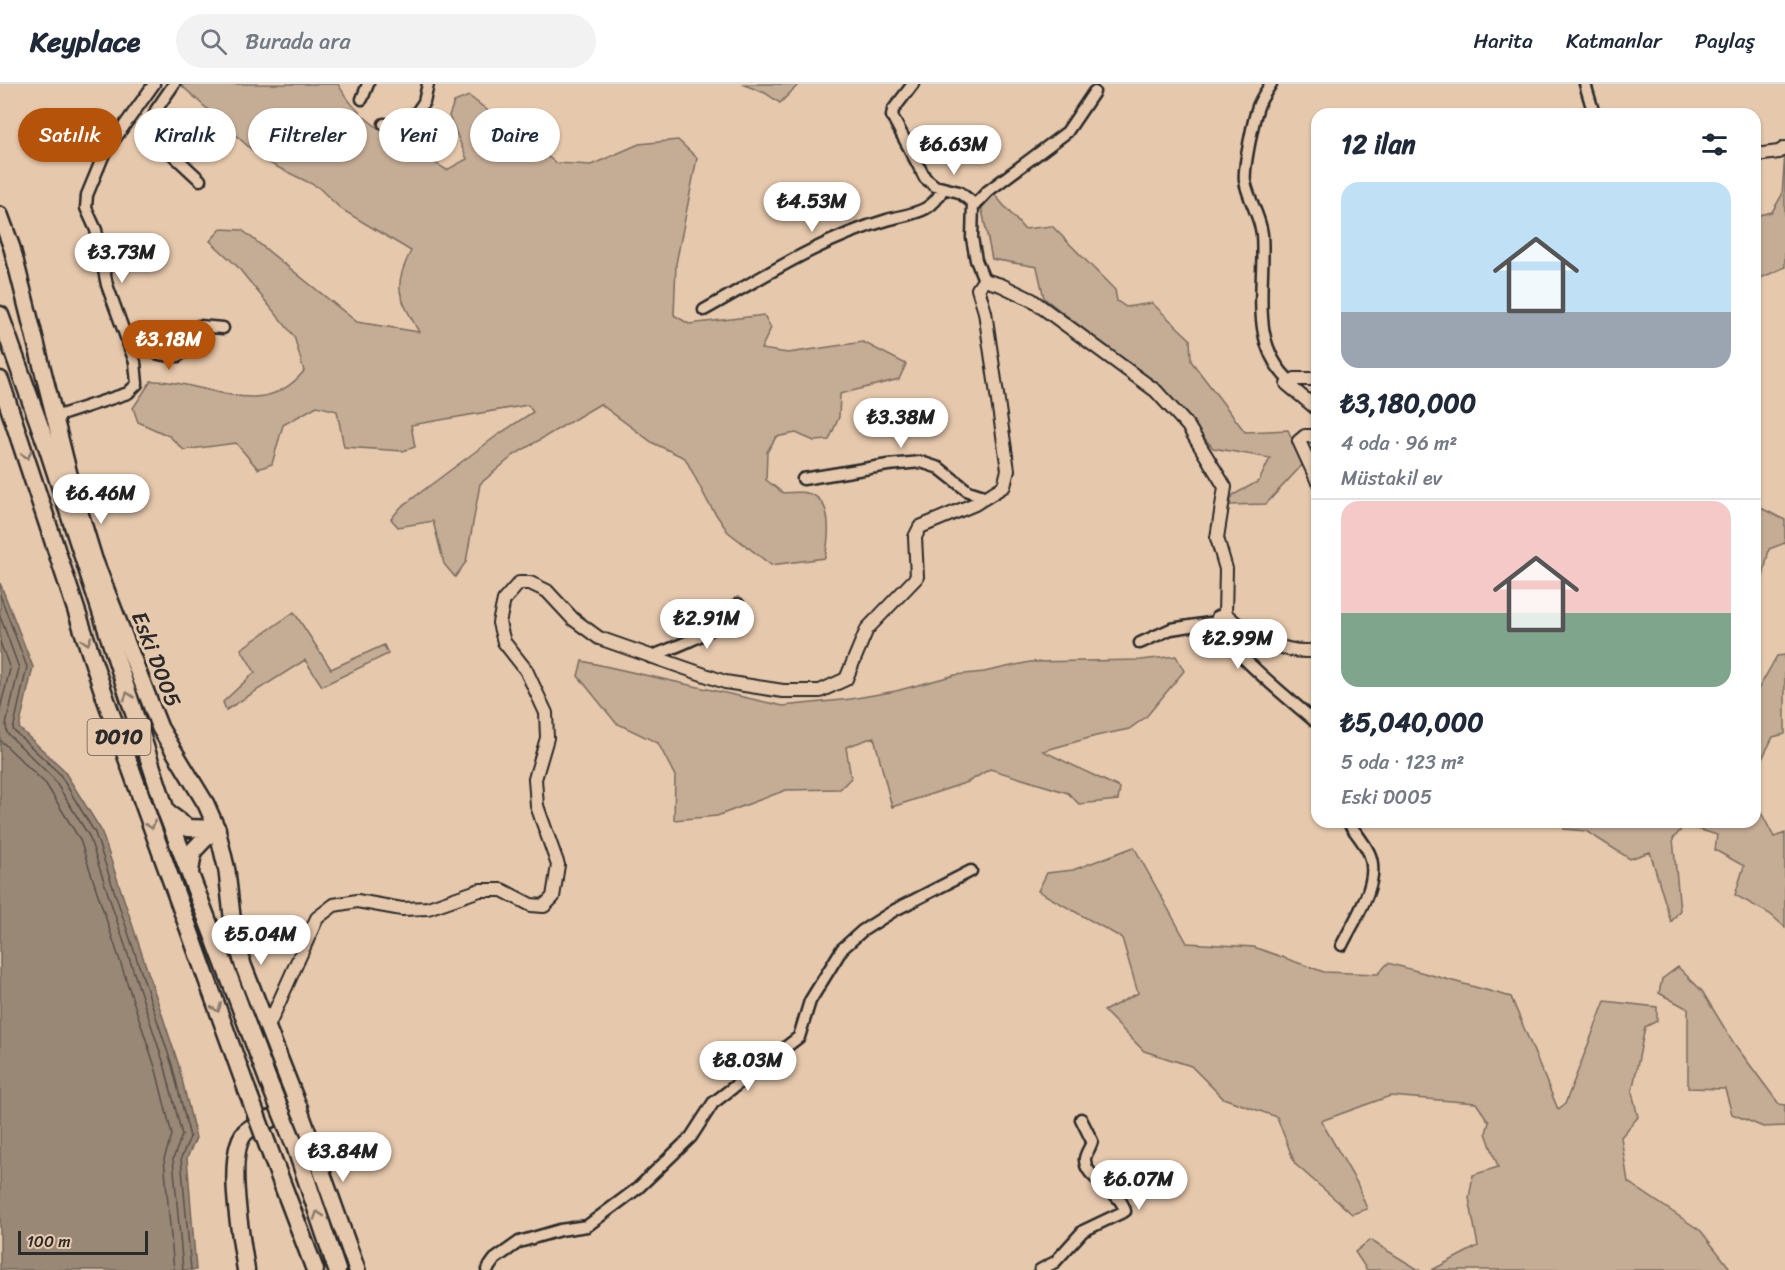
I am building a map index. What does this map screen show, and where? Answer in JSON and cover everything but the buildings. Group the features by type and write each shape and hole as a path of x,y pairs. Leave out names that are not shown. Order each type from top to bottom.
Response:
{"highway":[{"name":"D010","path":"0,315 48,449 189,878 295,1146 337,1270"},
{"name":"D010","path":"0,380 106,700 313,1267"},
{"path":"166,811 182,826 215,830"},
{"path":"189,878 193,851 215,830"},
{"path":"246,1270 237,1206 238,1144 246,1131 299,1108"}],"main road":[{"name":"Eski D005","path":"0,215 21,281 94,559 160,728 206,804 227,871 237,946 299,1108 357,1270"}],"street":[{"path":"55,417 129,393 137,384 135,362 107,285 96,230 86,208 87,195 104,154 154,84"},
{"path":"174,84 156,110 152,122 170,152 200,180"},
{"path":"362,99 368,84"},
{"path":"419,108 428,84"},
{"path":"913,84 893,111 892,116 925,178 968,197 973,207 972,238 976,260 984,280 1032,300 1156,391 1188,426 1225,487 1217,538 1226,569 1226,614"},
{"path":"1271,84 1260,103 1255,118 1245,178 1262,231 1261,318 1267,346 1281,372 1291,382"},
{"path":"1585,84 1592,108"},
{"path":"973,207 988,192 1067,132 1094,92"},
{"path":"1761,154 1779,152 1785,148"},
{"path":"704,310 824,242 886,220 922,212 933,206 944,188"},
{"path":"267,1029 317,918 334,905 357,901 402,909 428,908 480,890 502,890 531,905 544,906 553,897 558,865 537,806 535,778 547,738 546,713 526,670 504,642 499,623 504,600 519,582 530,583 547,591 573,619 599,638 725,682 783,691 820,691 846,679 867,629 917,578 915,537 920,526 987,497 1004,486 1008,470 985,312 978,288 984,280"},
{"path":"123,328 142,348 169,356 178,356 186,350 199,326 223,328"},
{"path":"1311,380 1294,379 1287,384 1311,404"},
{"path":"1311,436 1305,436 1299,441 1311,467"},
{"path":"803,479 921,462 939,468 968,491 987,497"},
{"path":"650,657 699,638 720,626 738,604"},
{"path":"1216,622 1217,617 1226,614"},
{"path":"1226,614 1247,631 1284,648 1311,650"},
{"path":"1140,643 1171,629 1216,622"},
{"path":"1216,622 1261,677 1311,718"},
{"path":"1342,945 1366,896 1374,870 1369,853 1352,828"},
{"path":"487,1270 495,1259 519,1242 560,1230 587,1226 638,1188 691,1137 713,1103 799,1037 810,1001 842,949 862,931 895,910 971,871"},
{"path":"1040,1270 1055,1262 1083,1231 1125,1211 1119,1197 1088,1169 1085,1158 1092,1141 1081,1119"}],"shaded area":[{"path":"180,84 338,84 355,108 248,108 248,146 236,135 236,108 206,108"},
{"path":"742,84 799,84 780,103 765,93"},
{"path":"469,96 485,108 470,108 470,162 555,162 591,165 639,144 678,140 697,158 676,264 674,315 689,324 764,315 771,328 761,349 788,353 863,342 906,364 899,379 840,394 839,417 829,440 814,441 796,433 776,437 767,452 766,480 783,493 807,493 822,503 828,520 825,558 771,565 728,532 709,504 685,458 653,443 600,404 514,455 480,484 466,562 455,577 444,564 433,521 398,527 391,519 401,507 499,434 533,412 528,405 411,425 415,447 403,451 344,447 337,411 317,406 283,425 272,464 258,469 236,443 184,450 169,436 138,422 133,408 151,381 171,382 251,397 270,395 288,387 304,371 294,336 236,265 210,241 221,229 242,230 357,322 419,332 400,293 401,275 411,251 341,209 318,187 267,162 367,162 367,119 379,129 379,162 433,162 447,170 467,159 458,138 458,108 452,108 454,102"},
{"path":"1785,153 1785,267 1761,278 1761,215 1772,212 1782,195"},
{"path":"994,194 1024,229 1052,226 1115,290 1117,301 1126,307 1152,303 1190,339 1191,361 1245,432 1288,430 1303,464 1266,504 1229,505 1233,495 1259,481 1270,458 1213,448 1167,394 1044,298 1037,267 992,259 981,205"},
{"path":"1761,508 1785,520 1785,543 1769,549 1761,586"},
{"path":"294,612 331,669 384,645 388,654 322,686 305,660 226,710 223,702 255,672 241,649"},
{"path":"1785,655 1785,734 1773,737 1761,761 1761,684 1777,656"},
{"path":"1176,656 1184,671 1146,717 1129,729 1043,751 1120,788 1118,800 1079,804 1068,793 990,769 968,782 892,807 874,737 846,747 851,778 840,789 786,790 717,816 674,820 675,776 658,743 616,723 578,676 582,661 783,706 851,699 896,691 955,675 984,672 1030,662 1141,660"},
{"path":"1761,812 1774,837 1785,833 1785,927 1770,914 1735,895 1744,866 1715,850 1717,835 1695,828 1761,828"},
{"path":"1682,828 1673,839 1680,910 1671,922 1650,852 1630,859 1586,831 1564,829"},
{"path":"1134,847 1187,943 1254,947 1324,972 1378,974 1388,963 1511,997 1558,1109 1565,1104 1605,1001 1657,1007 1657,1021 1645,1027 1632,1092 1638,1117 1621,1137 1628,1182 1701,1231 1729,1267 1728,1270 1432,1270 1478,1246 1469,1198 1473,1175 1498,1167 1486,1133 1489,1122 1476,1103 1390,1096 1321,1121 1357,1183 1367,1209 1352,1214 1295,1164 1277,1117 1223,1098 1191,1066 1144,1051 1104,1011 1138,993 1122,938 1038,891 1047,873 1073,870"},
{"path":"1678,967 1702,991 1733,1042 1779,1104 1785,1105 1785,1126 1763,1127 1732,1114 1725,1089 1688,1088 1688,1009 1659,993 1662,979"},
{"path":"1370,1240 1419,1270 1367,1270 1355,1252"}],"water":[{"path":"0,583 33,667 19,728 63,769 101,830 178,1063 196,1138 187,1158 196,1270 0,1270"}]}
